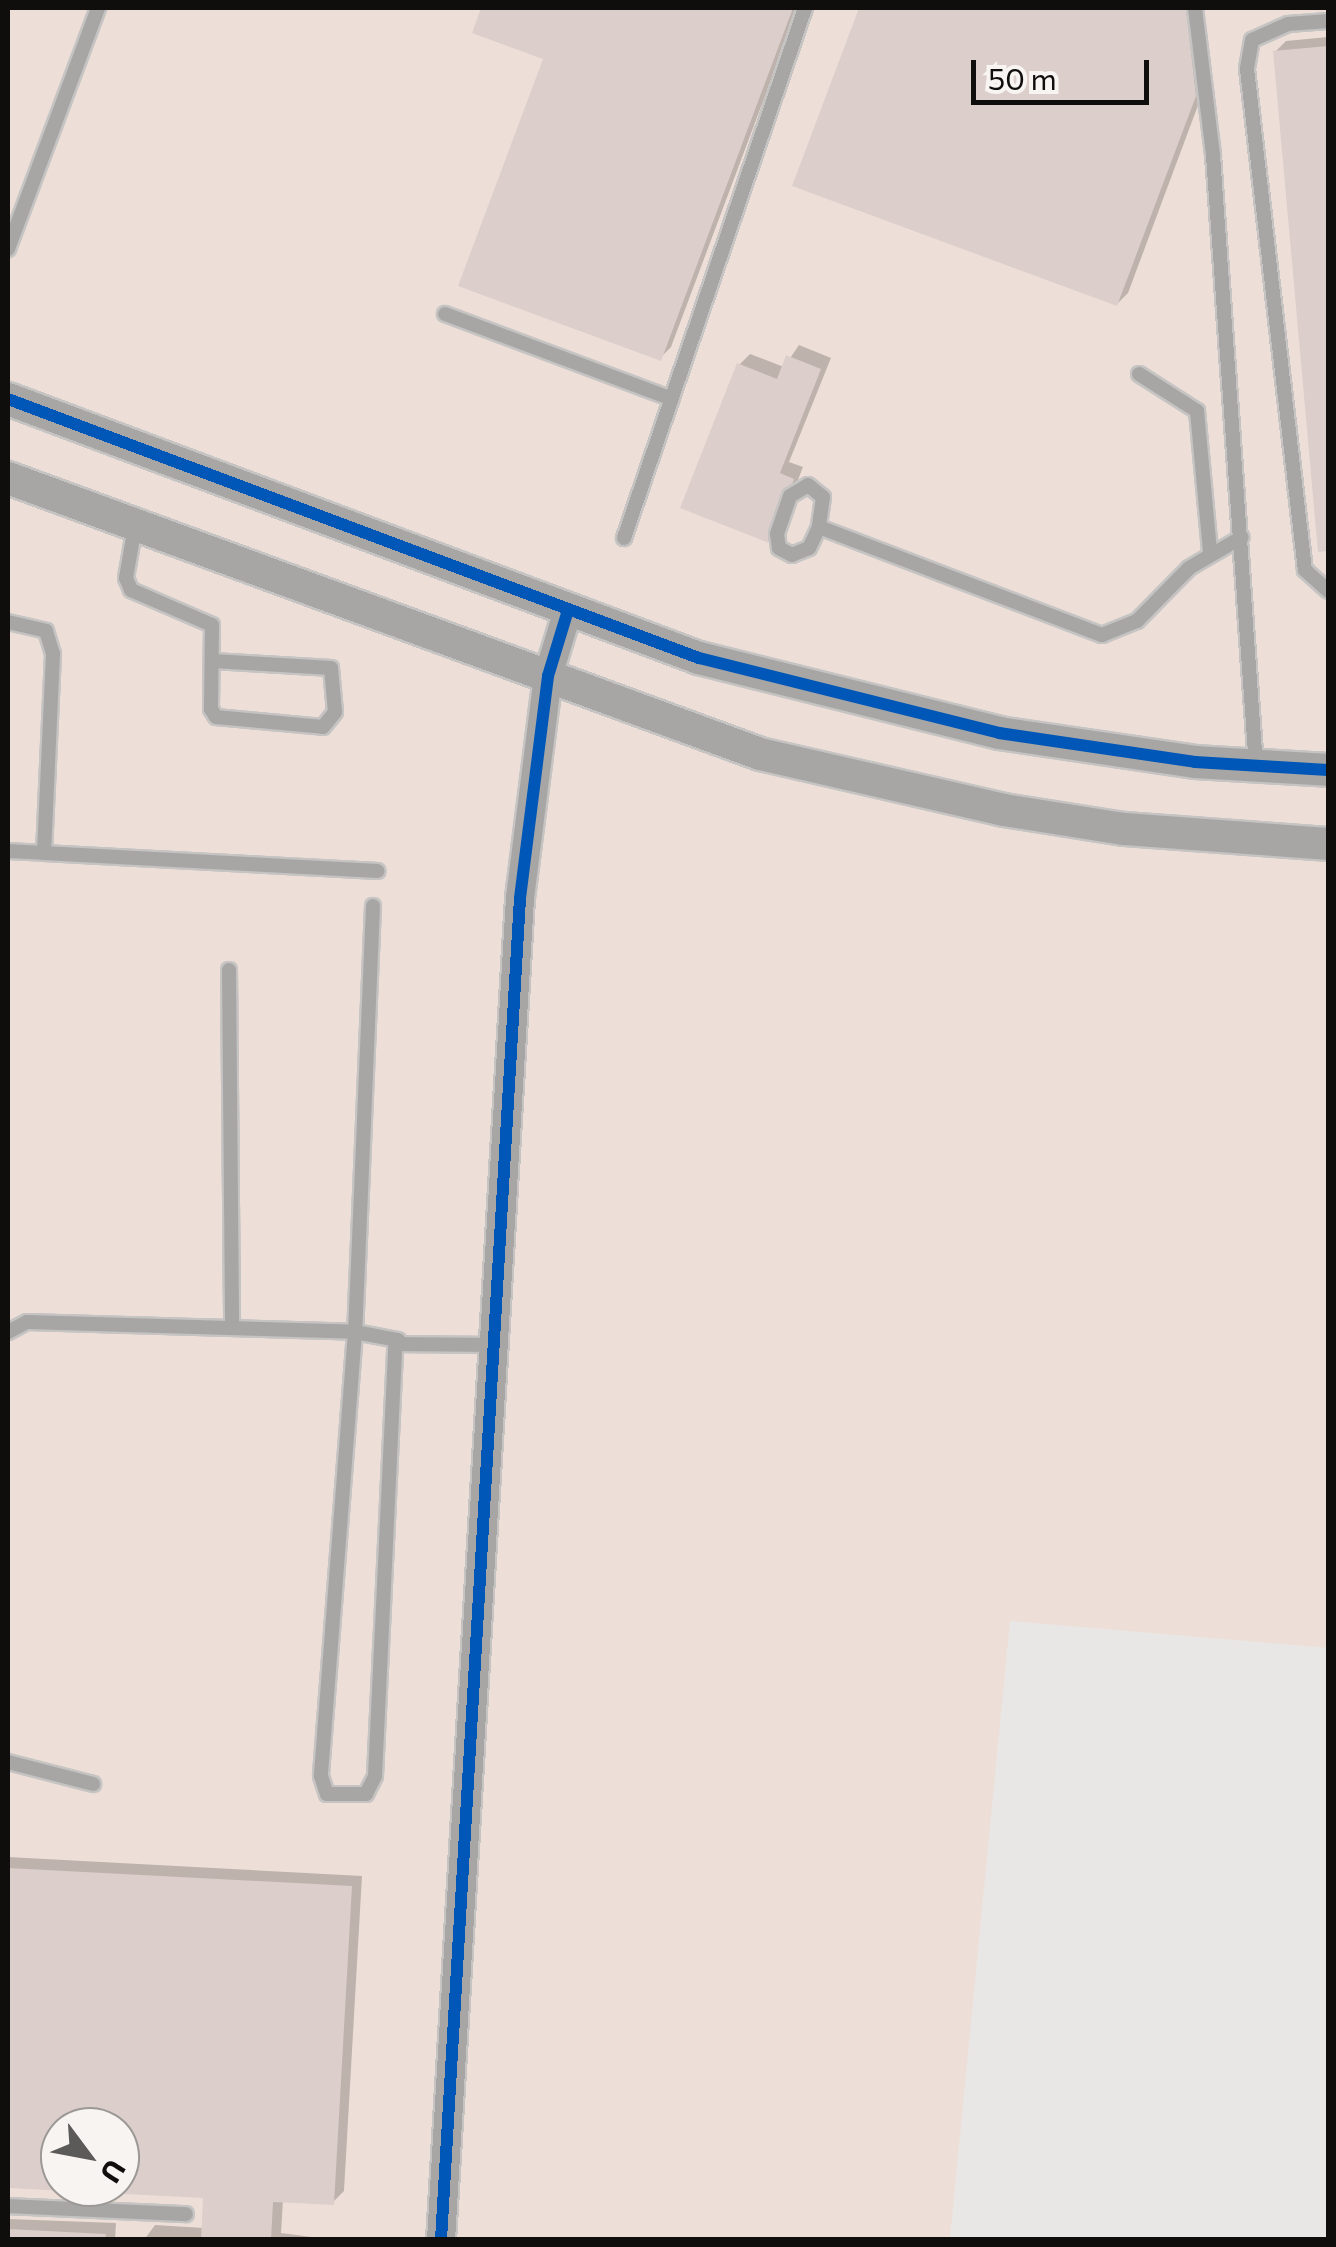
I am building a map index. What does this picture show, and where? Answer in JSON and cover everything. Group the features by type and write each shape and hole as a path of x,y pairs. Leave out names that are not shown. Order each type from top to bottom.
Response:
{"street":[{"path":"8,399 699,658 951,724 1088,749 1256,767 1328,770"},
{"path":"8,478 760,754 838,776 1124,829 1328,844"},
{"path":"441,2240 520,898 548,676 568,610"}],"lane":[{"path":"9,241 98,8"},
{"path":"624,538 805,8"},
{"path":"1195,8 1242,537 1256,767"},
{"path":"1328,21 1288,24 1252,40 1247,70 1305,570 1328,591"},
{"path":"445,314 672,398"},
{"path":"1139,374 1198,411 1210,552"},
{"path":"802,484 823,496 819,527 801,554 776,544 790,496 802,484"},
{"path":"135,525 128,584 144,597 206,618 216,717 324,727 335,712 331,668 213,661"},
{"path":"819,527 1102,636 1137,621 1161,590 1210,552 1242,537"},
{"path":"8,622 46,630 54,654 44,853"},
{"path":"8,851 378,871"},
{"path":"373,906 356,1332 321,1776 327,1794 357,1797 375,1776 398,1340"},
{"path":"229,970 232,1328"},
{"path":"8,1332 27,1322 356,1332 398,1340 493,1346"},
{"path":"8,1762 94,1784"},
{"path":"8,2206 186,2214"}],"shaded area":[{"path":"8,8 1328,8 1328,1648 1010,1621 950,2239 8,2240"}],"building":[{"path":"481,8 793,8 661,361 458,286 543,59 472,33"},
{"path":"859,8 1186,8 1196,96 1117,306 792,186"},
{"path":"1328,46 1328,551 1318,552 1273,51"},
{"path":"786,355 821,369 780,473 794,479 769,543 680,508 737,363 777,379"},
{"path":"8,1868 352,1886 334,2205 273,2202 271,2240 201,2240 203,2198 140,2195 140,2107 40,2107 40,2190 8,2188"},
{"path":"8,2229 106,2234 105,2240 8,2240"}],"cycle path":[{"path":"8,399 699,658 999,733 1195,762 1328,770"},
{"path":"441,2240 520,898 548,676 568,610"}]}
